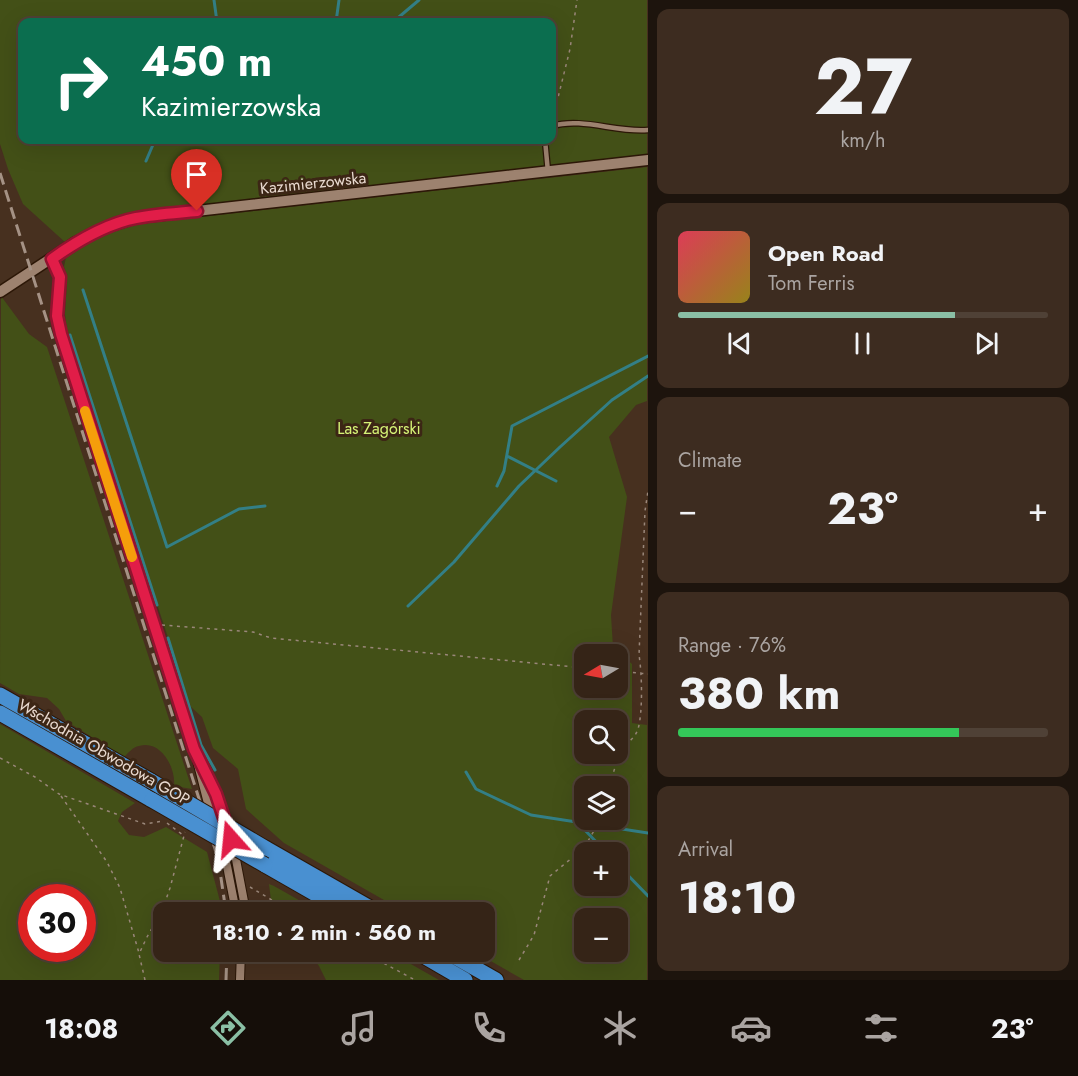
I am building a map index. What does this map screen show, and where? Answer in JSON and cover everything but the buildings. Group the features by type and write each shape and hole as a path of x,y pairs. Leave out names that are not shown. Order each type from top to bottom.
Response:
{"highway":[{"name":"Wschodnia Obwodowa GOP","path":"0,695 360,902"},
{"name":"Wschodnia Obwodowa GOP","path":"0,713 330,902"},
{"path":"434,962 465,980"},
{"path":"465,962 496,980"}],"street":[{"name":"Kazimierzowska","path":"0,292 76,242 107,227 135,218 648,160"},
{"path":"52,259 60,277 57,316 61,334 194,749 227,866 234,902"},
{"path":"194,749 223,812 237,859 245,902"},
{"path":"240,980 241,962"}],"lane":[{"path":"556,125 648,130"},
{"path":"545,144 548,172"}],"path":[{"path":"556,101 570,49 578,0"},
{"path":"612,776 621,746 632,740 638,729 642,673 639,656 645,511 648,491"},
{"path":"153,624 253,632 271,638 574,667"},
{"path":"628,672 648,674"},
{"path":"0,758 35,777 59,794 145,824 162,820 183,835 162,911 139,954"},
{"path":"59,794 107,862 120,888 145,980"},
{"path":"519,960 534,935 550,876 584,848 594,830"},
{"path":"242,882 275,902"},
{"path":"381,962 415,980"}],"green space":[{"path":"0,0 647,0 647,155 135,214 99,226 66,243 23,204 0,144"},
{"name":"Las Zagórski","path":"647,167 647,401 636,405 609,437 627,497 611,615 613,644 574,644 574,698 628,698 628,660 632,664 632,723 647,725 647,980 524,980 492,962 495,962 495,902 387,902 284,843 246,809 238,769 213,748 202,717 191,707 67,332 65,314 67,280 64,267 66,257 98,236 137,224"},
{"path":"1,296 29,334 47,347 192,789 174,786 170,764 166,757 154,747 147,745 137,747 124,757 66,721 59,709 47,698 19,694 0,683"},
{"path":"0,724 135,803 122,812 118,821 129,835 144,837 166,827 207,852 220,902 153,902 153,962 220,962 219,980 0,980"},
{"path":"269,884 302,902 271,902"},
{"path":"316,962 407,962 439,980 326,980"}],"waterway":[{"path":"214,0 216,18"},
{"path":"337,18 339,0"},
{"path":"398,18 419,0"},
{"path":"146,161 153,144"},
{"path":"83,290 167,547 239,509 265,506"},
{"path":"70,335 157,605"},
{"path":"497,486 504,471 512,426 648,356"},
{"path":"408,606 454,562 519,486 612,400 648,376"},
{"path":"507,456 556,481"},
{"path":"168,638 201,745 215,770"},
{"path":"466,772 476,789 531,815 648,833"},
{"path":"585,830 596,842"},
{"path":"628,875 648,896"}],"railway":[{"path":"0,173 215,849 225,902"},
{"path":"226,980 227,962"}],"slow traffic":[{"path":"85,411 132,557"}],"route":[{"path":"197,211 135,218 107,227 76,242 52,259 60,277 57,316 61,334 194,749 216,794 231,839"}]}
